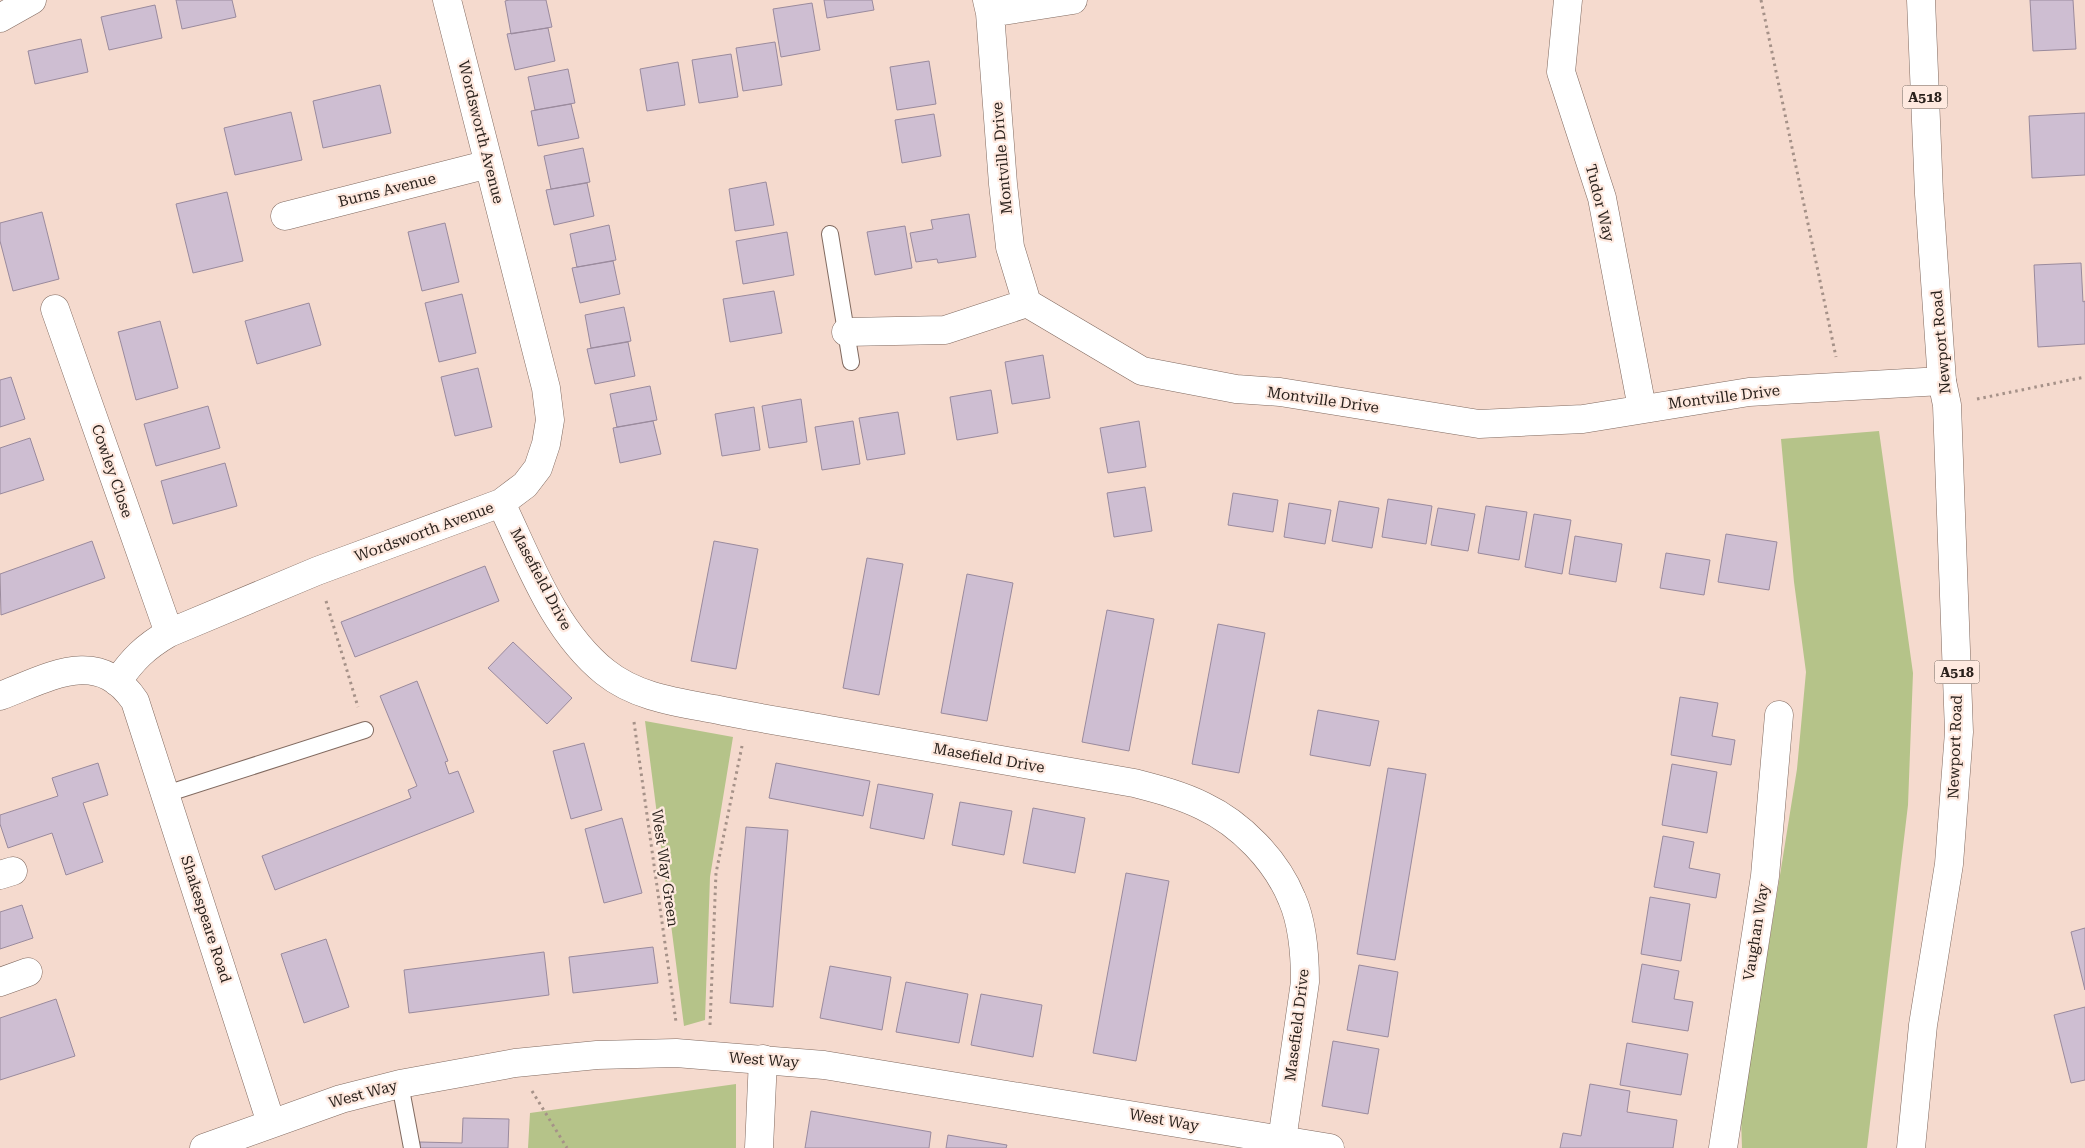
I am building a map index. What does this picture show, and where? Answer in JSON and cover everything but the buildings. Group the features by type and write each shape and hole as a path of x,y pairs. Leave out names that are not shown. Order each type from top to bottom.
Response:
{"main road":[{"path":"0,18 32,0"},
{"name":"Wordsworth Avenue","path":"117,682 138,654 151,643 169,633 317,571 501,503 525,485 538,468 546,444 550,420 546,388 447,0"},
{"path":"989,6 1074,0"},
{"name":"Tudor Way","path":"1568,0 1561,72 1602,198 1642,408"},
{"name":"Newport Road","path":"1911,1148 1923,1025 1949,864 1959,732 1944,393 1929,194 1921,0"},
{"name":"Montville Drive","path":"989,6 1003,184 1010,247 1027,303 1142,371 1236,389 1280,392 1479,424 1583,419 1749,392 1842,387 1944,393"},
{"name":"Burns Avenue","path":"284,216 489,164"},
{"path":"846,332 945,330 1027,303"},
{"name":"Cowley Close","path":"55,308 169,633"},
{"name":"Masefield Drive","path":"501,503 540,584 565,627 583,652 606,672 628,687 656,698 748,716 1134,783 1168,792 1204,806 1234,825 1257,846 1270,862 1292,899 1305,957 1305,982 1282,1140"},
{"path":"0,696 71,670 100,672 117,682"},
{"name":"Shakespeare Road","path":"117,682 128,690 141,716 271,1123"},
{"name":"Vaughan Way","path":"1722,1148 1765,876 1779,715"},
{"path":"0,982 28,972"},
{"name":"West Way","path":"204,1148 341,1099 400,1084 514,1063 597,1055 676,1053 824,1065 920,1079 1330,1148"},
{"path":"759,1148 763,1059"}],"lane":[{"path":"830,234 851,362"},
{"path":"166,794 365,730"},
{"path":"400,1084 412,1148"}],"path":[{"path":"1761,0 1842,387"},
{"path":"1944,393 2085,377"},
{"path":"317,571 365,730"},
{"name":"West Way Green","path":"628,687 678,1035 676,1053"},
{"path":"710,1056 716,873 748,716"},
{"path":"514,1063 567,1148"}],"green space":[{"path":"1879,431 1913,673 1908,805 1867,1148 1742,1148 1741,1118 1797,769 1806,672 1794,582 1781,439"},
{"path":"645,721 733,737 710,877 705,1020 684,1026"},
{"path":"736,1084 736,1148 528,1148 530,1113"}]}
